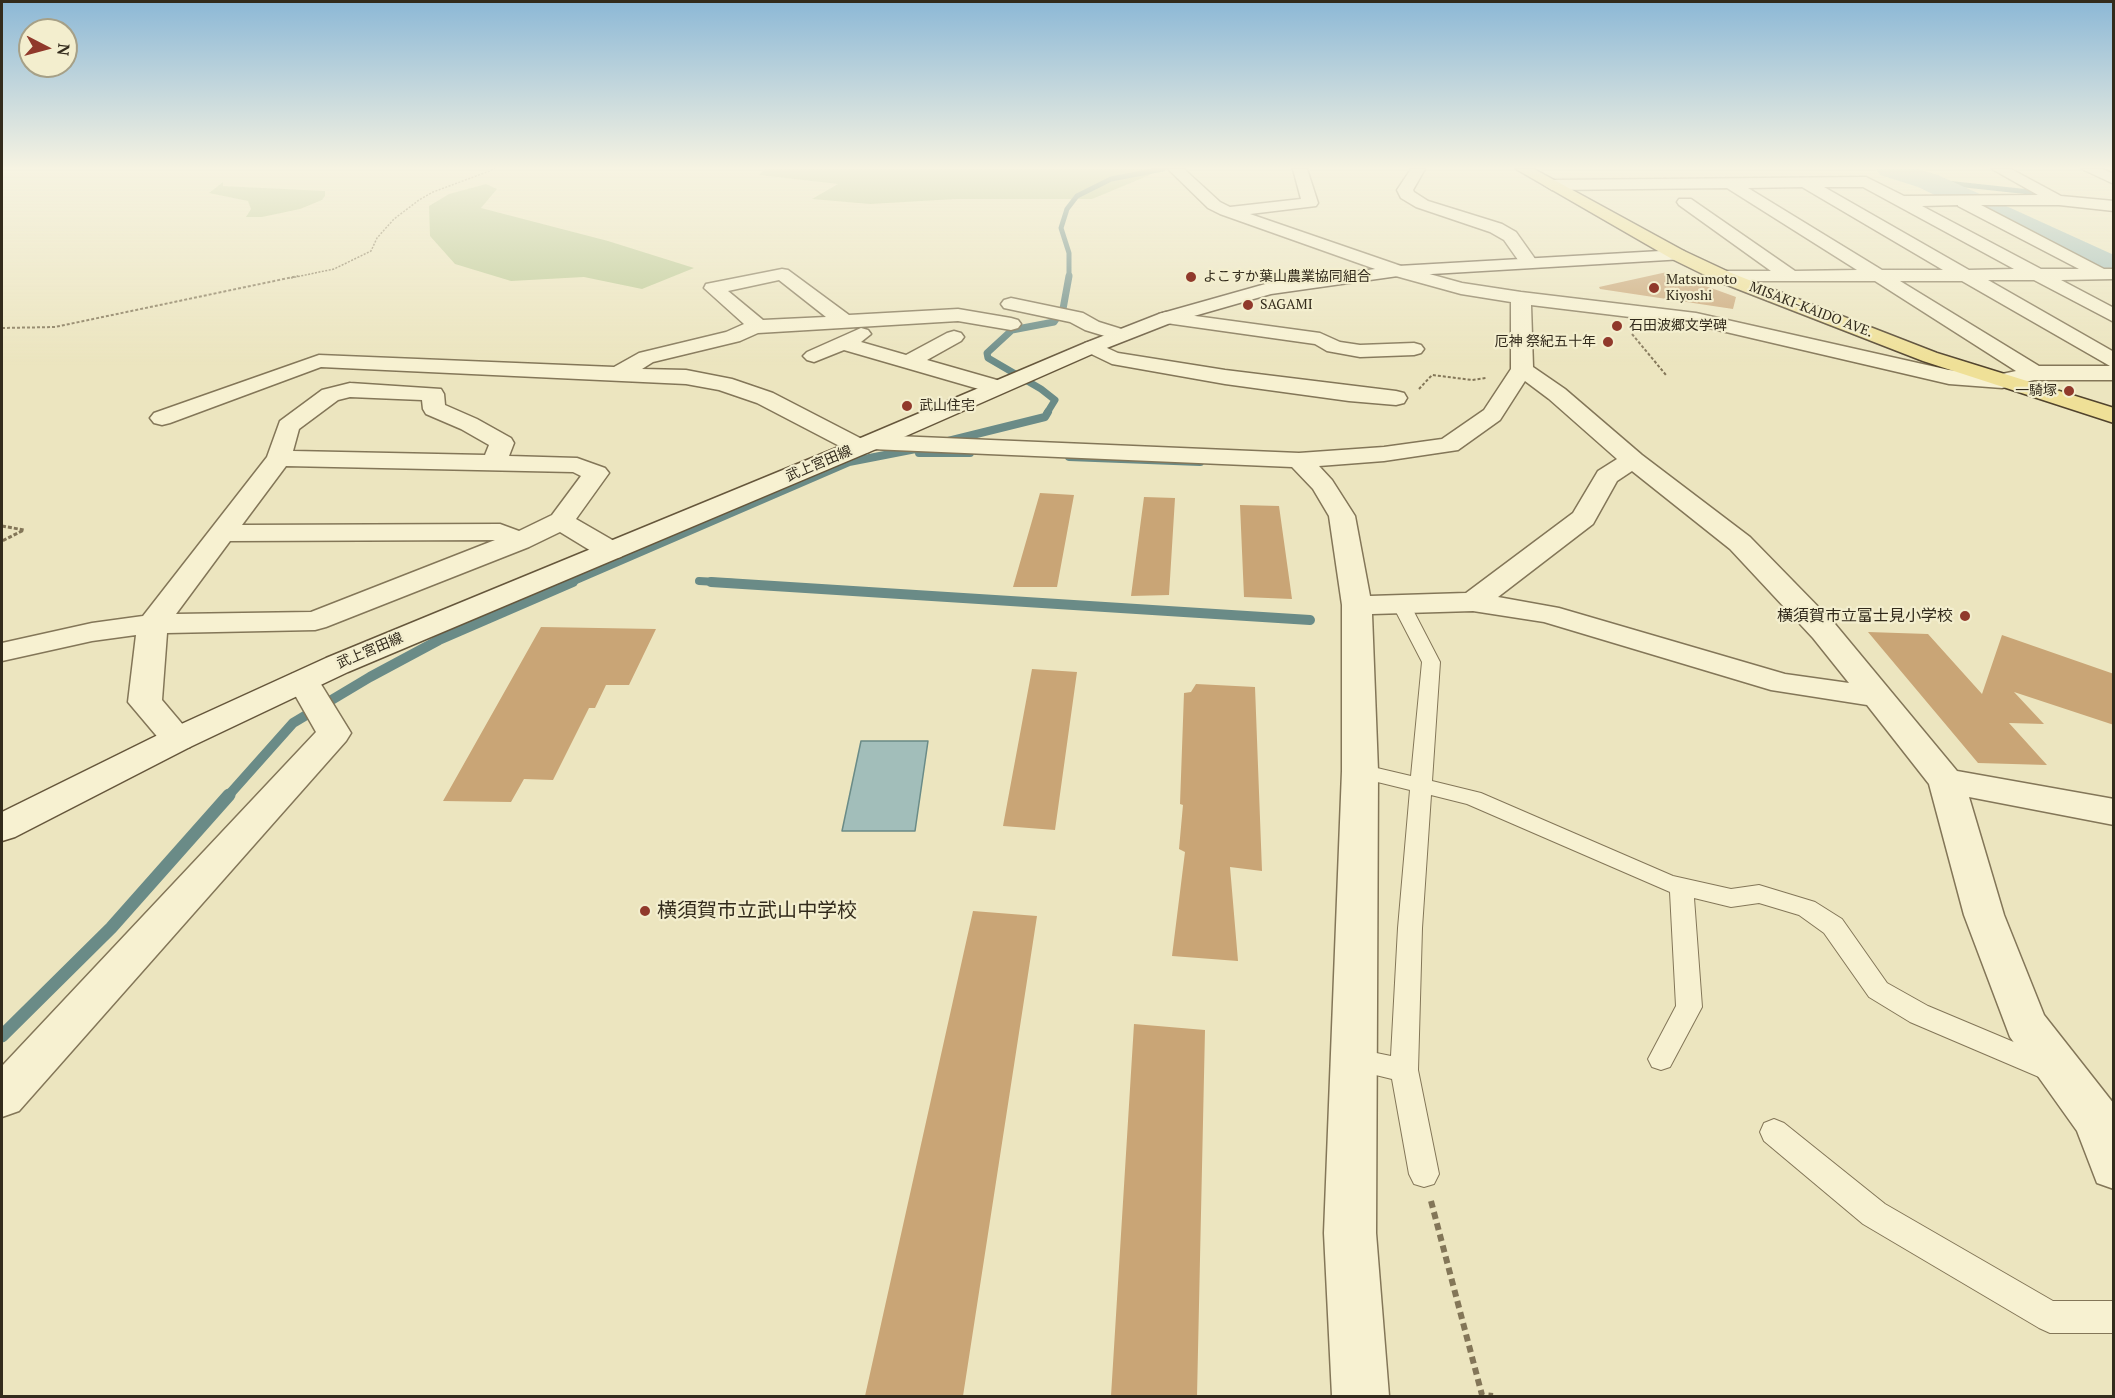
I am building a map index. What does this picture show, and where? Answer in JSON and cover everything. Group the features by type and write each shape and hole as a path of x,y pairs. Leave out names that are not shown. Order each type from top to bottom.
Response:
{"main road":[{"name":"MISAKI-KAIDO AVE.","path":"1640,234 1677,255 1724,276 1930,357 2114,416"}],"street":[{"path":"1293,234 1398,271 1461,288 1521,298 1672,315 1948,377 2002,381 2034,373 2114,373"},
{"path":"1507,234 1529,263"},
{"path":"1727,234 1790,276"},
{"path":"1813,234 2034,373"},
{"path":"1894,234 2114,361"},
{"path":"1962,234 2114,316"},
{"path":"2026,234 2110,276"},
{"path":"2060,234 2072,240"},
{"name":"武上宮田線","path":"2,828 178,740 303,681 866,445 1092,346 1166,318 1269,289 1398,271 1677,255"},
{"path":"759,327 713,288 782,274 844,333 908,362 1013,380"},
{"path":"1724,276 2035,274 2110,276"},
{"path":"162,418 319,361 686,377 724,384 765,398 866,445 1299,460 1384,454 1449,444 1492,415 1520,370 1521,298"},
{"path":"814,356 844,333 958,315 1053,314 1076,317 1092,326 1121,334"},
{"path":"1166,318 1320,339 1334,347 1360,351 1414,349"},
{"path":"618,374 646,357 734,338 759,327 844,333 871,330"},
{"path":"908,362 954,337"},
{"path":"1092,346 1112,358 1349,394 1396,398"},
{"path":"1349,394 1360,351"},
{"path":"1520,370 1557,394 1633,460 1740,543 1824,632 1946,781 1984,915 2026,1024 2064,1076 2106,1124 2114,1167"},
{"path":"178,740 145,702 153,624 279,458 288,426 330,394 350,390 433,394 434,409 469,424 502,443 495,461"},
{"path":"2,652 92,632 153,624 315,621 519,542 561,520 596,473 576,465 495,461 279,458"},
{"path":"1299,460 1323,485 1342,516 1357,605 1360,771 1350,1233 1360,1396"},
{"path":"1473,602 1584,518 1608,476 1633,460"},
{"path":"561,520 611,551"},
{"path":"222,533 500,532 519,542"},
{"path":"1357,605 1402,606 1473,602 1548,614 1782,682 1878,697"},
{"path":"2,1097 334,733 303,681"},
{"path":"1946,781 2114,812"}],"lane":[{"path":"1402,606 1431,662 1410,928 1404,1070 1424,1174"},
{"path":"1360,771 1473,798 1668,883 1731,898 1759,894 1807,909 1833,926 1878,990 1919,1014 2064,1076"},
{"path":"1661,1059 1689,1008 1681,886"},
{"path":"1352,1059 1404,1070"},
{"path":"1774,1132 1874,1214 2050,1317 2114,1317"}],"path":[{"path":"2,328 55,327 334,269 371,251 380,234"},
{"path":"1630,331 1666,375"},
{"path":"1396,398 1423,387 1432,375 1472,380 1520,370"},
{"path":"2,526 24,530 2,541"},
{"path":"1424,1174 1482,1395 1493,1396"}],"green space":[{"path":"582,234 694,268 642,289 584,277 511,281 455,264 430,236"}],"water":[{"path":"861,741 928,741 915,831 842,831"}],"building":[{"name":"Matsumoto Kiyoshi","path":"1667,272 1736,297 1733,309 1600,289 1599,287"},
{"path":"1040,493 1074,495 1057,587 1013,587"},
{"path":"1144,497 1175,498 1169,595 1131,596"},
{"path":"1240,505 1279,506 1292,599 1244,597"},
{"path":"541,627 656,629 629,685 606,685 595,708 589,708 553,780 524,779 511,802 443,801"},
{"path":"1868,632 1928,634 1982,694 2002,635 2114,674 2114,725 2014,692 2044,724 2009,723 2047,765 1978,763"},
{"path":"1032,669 1077,672 1055,830 1003,826"},
{"path":"1196,684 1255,687 1262,871 1230,867 1238,961 1172,956 1185,852 1179,849 1183,805 1180,804 1184,693 1191,692"},
{"path":"973,911 1037,916 963,1396 865,1396"},
{"path":"1134,1024 1205,1030 1197,1396 1111,1396"}],"waterway":[{"path":"1063,234 1069,253 1069,276"},
{"path":"2042,234 2114,268"},
{"path":"1047,413 1055,400 1041,389 988,358 987,353 1012,330 1054,322 1063,309 1069,276"},
{"path":"944,442 1045,417 1048,412"},
{"path":"569,583 849,462 926,447"},
{"path":"919,453 970,453"},
{"path":"1069,457 1200,462"},
{"path":"699,581 735,583"},
{"path":"228,796 293,723 370,677 439,640 573,582"},
{"path":"711,582 1310,620"},
{"path":"2,1036 111,928 229,795"}],"place":[{"name":"よこすか葉山農業協同組合","path":"1191,277"},
{"name":"Matsumoto Kiyoshi","path":"1654,288"},
{"name":"SAGAMI","path":"1248,305"},
{"name":"石田波郷文学碑","path":"1617,326"},
{"name":"厄神 祭紀五十年","path":"1608,342"},
{"name":"一騎塚","path":"2069,391"},
{"name":"武山住宅","path":"907,406"},
{"name":"横須賀市立富士見小学校","path":"1965,616"},
{"name":"横須賀市立武山中学校","path":"645,911"}]}
